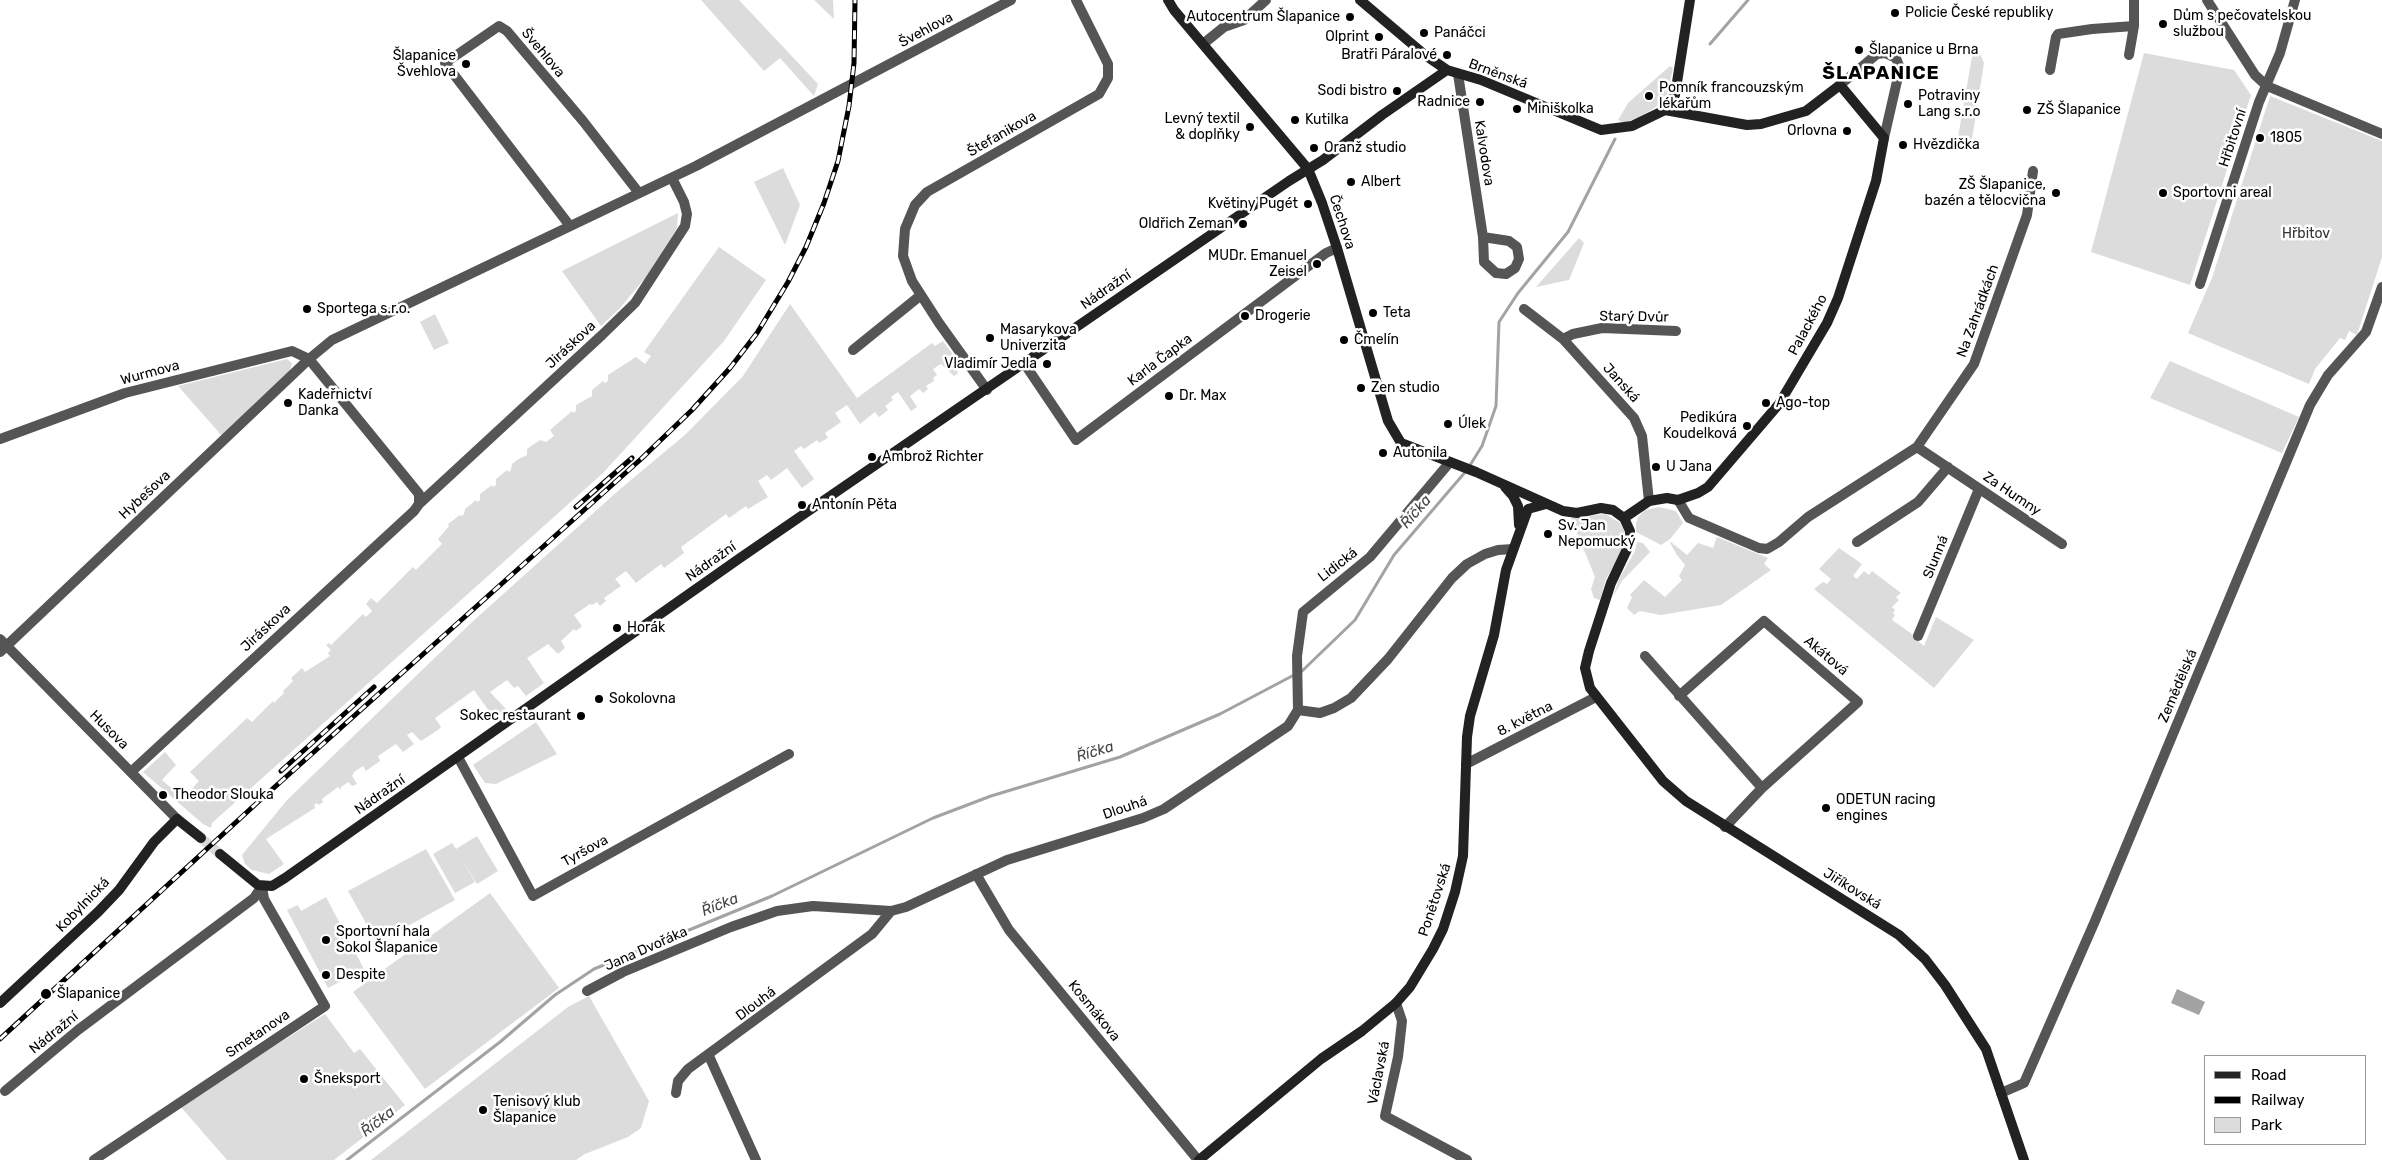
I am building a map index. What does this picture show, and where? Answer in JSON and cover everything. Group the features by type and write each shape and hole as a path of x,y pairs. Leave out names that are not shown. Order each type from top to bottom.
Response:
{"street":[{"name":"Švehlova","path":"309,359 332,340 672,178 802,112 1011,0"},
{"name":"Štefanikova","path":"987,390 921,296 912,280 903,256 905,228 915,206 927,192 1099,94 1108,78 1108,64 1076,0"},
{"name":"Čechova","path":"1168,0 1308,170 1322,202 1337,248 1388,421 1401,443 1476,472 1563,511 1577,513 1601,508 1614,510 1624,518"},
{"path":"1203,44 1224,27 1244,20 1266,0"},
{"name":"Brněnská","path":"1360,0 1418,49 1447,70 1481,80 1601,130 1632,126 1665,110"},
{"path":"1690,0 1674,95 1665,110 1747,125 1761,124 1806,111 1878,54 1886,53 1896,58 1900,68 1884,138"},
{"path":"2128,55 2134,26 2134,0"},
{"path":"2207,0 2255,75 2267,86 2382,134"},
{"name":"Hřbitovní","path":"2200,284 2259,102 2280,53 2295,0"},
{"name":"Švehlova","path":"570,226 445,64 499,26 507,31 520,46 640,193"},
{"path":"2050,70 2058,34 2134,26"},
{"name":"Nádražní","path":"5,1092 78,1030 254,898 262,886 272,886 284,878 458,758 740,558 1308,170 1447,70"},
{"name":"Kalvodova","path":"1458,74 1483,237"},
{"path":"1840,85 1884,138"},
{"name":"Palackého","path":"1678,500 1698,493 1708,487 1779,404 1827,323 1838,298 1876,182 1884,138"},
{"name":"Na Zahrádkách","path":"1678,500 1689,518 1759,548 1767,548 1779,542 1808,517 1917,447 1974,364 2027,214 2033,171"},
{"name":"Jiráskova","path":"131,772 602,336 634,303 685,226 687,214 684,202 672,178"},
{"name":"Karla Čapka","path":"1024,363 1076,440 1295,276 1337,248"},
{"name":"Zemědělská","path":"2001,1093 2024,1082 2095,921 2310,405 2328,376 2366,332 2382,287"},
{"path":"853,350 921,296"},
{"name":"Janská","path":"1524,309 1563,340 1634,418 1642,436 1649,501"},
{"name":"Starý Dvůr","path":"1563,340 1573,334 1602,328 1676,332"},
{"name":"Wurmova","path":"0,439 126,393 292,351 309,359"},
{"path":"309,359 415,486 419,494 419,504"},
{"name":"Hybešova","path":"2,645 309,359"},
{"path":"1857,542 1918,502 1948,467 1917,447"},
{"name":"Lidická","path":"1298,710 1297,656 1304,612 1315,600 1370,557 1454,463"},
{"name":"Za Humny","path":"1948,467 2062,544"},
{"path":"1500,483 1513,496 1518,506 1520,520 1518,534"},
{"name":"Slunná","path":"1918,636 1979,489"},
{"path":"1624,518 1649,501 1667,498 1678,500"},
{"path":"1518,534 1528,509 1539,504 1546,504"},
{"name":"Jiříkovská","path":"1624,518 1630,531 1630,543 1611,583 1585,668 1590,688 1596,698 1663,781 1686,801 1899,935 1925,959 1945,985 1986,1049 2024,1160"},
{"name":"Ponětovská","path":"1199,1160 1321,1059 1362,1031 1396,1003 1414,981 1433,949 1455,892 1463,856 1466,764 1470,716 1494,635 1506,570 1518,534"},
{"path":"1298,710 1320,713 1334,708 1351,698 1372,677 1452,578 1467,564 1485,554 1498,550 1513,549"},
{"name":"Akátová","path":"1679,696 1764,621 1858,702 1762,788 1725,827"},
{"name":"Husova","path":"2,645 177,819 201,838"},
{"path":"1645,656 1762,788"},
{"name":"8. května","path":"1466,764 1596,698"},
{"name":"Dlouhá","path":"676,1093 678,1081 688,1069 709,1056 872,934 891,911 1007,860 1144,818 1164,808 1288,726 1298,710"},
{"name":"Tyršova","path":"458,758 533,896 789,754"},
{"name":"Kobylnická","path":"0,1003 98,912 118,890 154,842 177,819"},
{"path":"220,854 254,882 262,886"},
{"name":"Kosmákova","path":"976,874 1009,930 1199,1160"},
{"name":"Smetanova","path":"94,1160 325,1006 264,899 262,886"},
{"name":"Jana Dvořáka","path":"587,991 623,972 731,927 777,912 813,906 891,911"},
{"name":"Václavská","path":"1396,1003 1402,1021 1398,1057 1385,1116 1467,1160"},
{"path":"709,1056 756,1160"}],"green space":[{"path":"701,0 739,0 818,84 814,96 780,58 764,71"},
{"path":"814,0 833,0 834,19"},
{"path":"1973,51 1981,56 1984,63 1971,145 1957,143"},
{"name":"Sportovni areal","path":"2144,53 2234,70 2251,95 2190,285 2091,252"},
{"path":"1670,66 1673,68 1667,95 1656,107 1638,118 1624,123 1618,120 1628,103"},
{"name":"Hřbitov","path":"2270,96 2382,141 2382,257 2357,335 2349,331 2345,340 2340,338 2315,369 2309,384 2188,333 2212,278"},
{"path":"783,168 800,205 785,245 754,182"},
{"path":"678,213 677,228 646,277 620,308 601,326 562,271"},
{"path":"1579,238 1584,243 1569,280 1536,287"},
{"path":"719,247 766,280 724,341 603,473 212,823 211,828 203,824 143,772 165,752 176,765 162,780 183,798 199,781 190,772 247,718 252,722 273,701 274,703 293,681 291,678 302,668 305,672 330,656 328,653 331,650 326,645 329,643 331,645 363,614 366,617 372,611 366,604 371,598 377,603 413,567 416,570 442,544 438,539 449,526 448,524 460,515 462,516 465,509 476,500 477,502 480,500 480,494 492,485 493,487 496,485 496,479 507,470 509,472 512,464 527,455 527,449 540,440 546,442 554,436 550,430 572,411 573,413 576,411 576,405 592,396 592,390 603,381 605,383 608,381 608,375 636,357 645,364 651,356 644,352"},
{"path":"790,304 857,398 932,343 935,346 943,341 959,363 954,366 958,373 954,376 941,364 933,369 937,375 933,378 934,381 926,386 928,389 923,393 919,389 910,396 917,407 911,411 898,392 891,397 893,400 885,406 888,410 879,417 875,412 860,424 847,405 835,413 841,422 825,433 828,438 819,443 817,440 804,449 801,446 794,451 814,479 802,488 787,468 771,480 767,475 758,481 768,497 748,509 746,506 729,518 726,514 681,547 684,553 664,568 661,564 636,583 626,571 615,579 621,586 604,598 606,601 600,606 597,602 592,605 590,604 574,615 582,626 576,631 574,629 561,641 565,648 558,654 548,644 527,658 544,683 526,696 518,686 514,688 507,680 490,692 506,709 494,718 474,690 435,718 441,727 438,730 421,741 412,732 407,735 414,744 403,752 396,744 378,756 380,761 366,771 363,766 354,772 352,776 357,784 352,786 348,782 341,787 341,790 338,787 322,799 323,802 319,805 317,803 314,805 315,808 266,839 284,864 269,874 252,870 245,864 242,855 287,800 471,623 619,490 686,434 743,376"},
{"path":"435,314 449,343 434,350 420,322"},
{"path":"287,359 292,363 290,371 223,437 178,386"},
{"path":"2170,361 2299,417 2282,453 2150,398"},
{"path":"1659,507 1676,511 1683,523 1670,539 1661,545 1636,532 1638,517 1645,510"},
{"path":"1605,514 1619,522 1624,530 1626,539 1624,548 1606,579 1600,600 1594,598 1591,589 1595,577 1571,518"},
{"path":"1717,537 1768,558 1764,564 1771,570 1721,605 1661,615 1640,611 1634,615 1627,608 1632,597 1630,595 1644,580 1665,597 1682,580 1679,576 1685,565 1677,555 1671,542 1687,555 1698,543 1713,548"},
{"path":"1637,542 1643,543 1650,552 1622,581 1613,597 1619,579 1635,551"},
{"path":"1839,548 1862,564 1853,576 1857,579 1864,571 1869,575 1872,571 1901,593 1896,597 1899,600 1892,607 1895,610 1893,613 1895,615 1892,620 1919,639 1919,642 1924,646 1936,617 1974,640 1934,688 1814,589 1823,582 1827,584 1831,579 1819,569"},
{"path":"536,722 557,754 496,784 485,783 473,765"},
{"path":"477,836 498,871 477,884 461,858 475,882 455,893 433,854 452,843 456,849"},
{"path":"426,849 455,900 377,943 348,891"},
{"path":"490,893 559,988 425,1089 353,992"},
{"name":"Sportovní hala Sokol Šlapanice","path":"326,897 364,969 328,988 287,910 298,905 301,911"},
{"path":"589,996 649,1101 641,1128 628,1137 585,1154 576,1160 371,1160 568,1007"},
{"name":"Šneksport","path":"325,1014 354,1053 360,1049 405,1105 334,1160 227,1160 180,1106"}],"shaded area":[{"path":"2177,989 2205,1002 2199,1015 2171,1003"}],"waterway":[{"name":"Říčka","path":"1710,44 1748,0"},
{"name":"Říčka","path":"1300,673 1355,620 1394,555 1467,470 1482,446 1496,406 1499,322 1518,293 1568,232 1615,139"},
{"name":"Říčka","path":"347,1160 500,1042 555,995 594,969 772,896 933,818 991,796 1120,757 1220,714 1294,675"}],"tunnel":[{"path":"201,838 220,854"}],"railway":[{"path":"0,1039 258,802 641,459 692,410 730,368 757,333 788,282 806,247 824,203 838,161 849,106 854,63 855,0"},
{"path":"576,507 632,458"},
{"path":"281,771 374,687"}],"place":[{"name":"Policie České republiky","path":"1895,13"},
{"name":"Autocentrum Šlapanice","path":"1350,17"},
{"name":"Dům s pečovatelskou službou","path":"2163,24"},
{"name":"Panáčci","path":"1424,33"},
{"name":"Olprint","path":"1379,37"},
{"name":"Šlapanice u Brna","path":"1859,50"},
{"name":"Bratři Páralové","path":"1447,55"},
{"name":"Šlapanice Švehlova","path":"466,64"},
{"name":"Sodi bistro","path":"1397,91"},
{"name":"Pomník francouzským lékařům","path":"1649,96"},
{"name":"Radnice","path":"1480,102"},
{"name":"Potraviny Lang s.r.o","path":"1908,104"},
{"name":"Miniškolka","path":"1517,109"},
{"name":"ZŠ Šlapanice","path":"2027,110"},
{"name":"Kutilka","path":"1295,120"},
{"name":"Levný textil & doplňky","path":"1250,127"},
{"name":"Orlovna","path":"1847,131"},
{"name":"1805","path":"2260,138"},
{"name":"Hvězdička","path":"1903,145"},
{"name":"Oranž studio","path":"1314,148"},
{"name":"Albert","path":"1351,182"},
{"name":"ZŠ Šlapanice, bazén a tělocvična","path":"2056,193"},
{"name":"Sportovni areal","path":"2163,193"},
{"name":"Květiny Pugét","path":"1308,204"},
{"name":"Oldřich Zeman","path":"1243,224"},
{"name":"MUDr. Emanuel Zeisel","path":"1317,264"},
{"name":"Sportega s.r.o.","path":"307,309"},
{"name":"Teta","path":"1373,313"},
{"name":"Drogerie","path":"1245,316"},
{"name":"Masarykova Univerzita","path":"990,338"},
{"name":"Čmelín","path":"1344,340"},
{"name":"Vladimír Jedla","path":"1047,364"},
{"name":"Zen studio","path":"1361,388"},
{"name":"Dr. Max","path":"1169,396"},
{"name":"Kadeřnictví Danka","path":"288,403"},
{"name":"Ago-top","path":"1766,403"},
{"name":"Úlek","path":"1448,424"},
{"name":"Pedikúra Koudelková","path":"1747,426"},
{"name":"Autonila","path":"1383,453"},
{"name":"Ambrož Richter","path":"872,457"},
{"name":"U Jana","path":"1656,467"},
{"name":"Antonín Pěta","path":"802,505"},
{"name":"Sv. Jan Nepomucký","path":"1548,534"},
{"name":"Horák","path":"617,628"},
{"name":"Sokolovna","path":"599,699"},
{"name":"Sokec restaurant","path":"581,716"},
{"name":"Theodor Slouka","path":"163,795"},
{"name":"ODETUN racing engines","path":"1826,808"},
{"name":"Sportovní hala Sokol Šlapanice","path":"326,940"},
{"name":"Despite","path":"326,975"},
{"name":"Šlapanice","path":"46,994"},
{"name":"Šneksport","path":"304,1079"},
{"name":"Tenisový klub Šlapanice","path":"483,1110"}],"district":[{"name":"ŠLAPANICE","path":"1881,74"}]}
